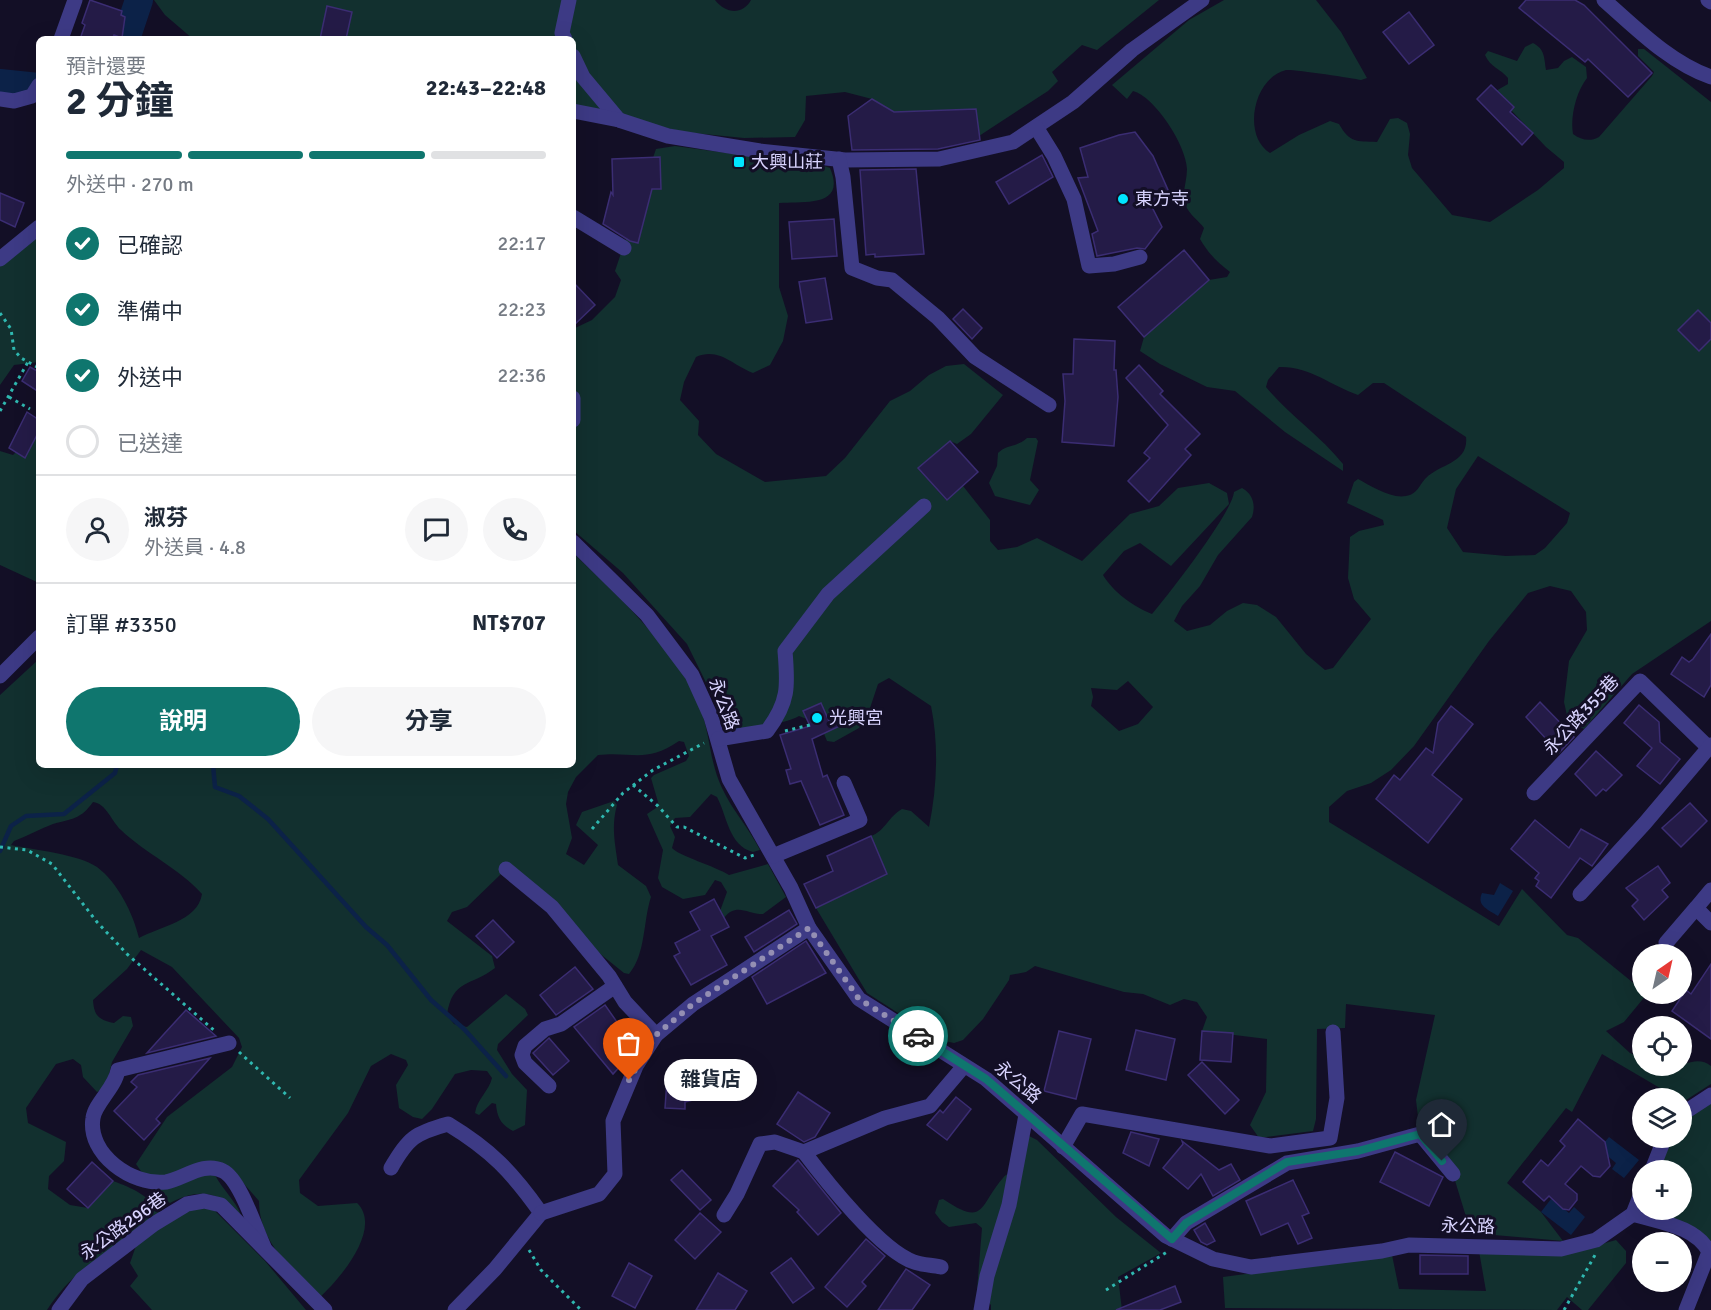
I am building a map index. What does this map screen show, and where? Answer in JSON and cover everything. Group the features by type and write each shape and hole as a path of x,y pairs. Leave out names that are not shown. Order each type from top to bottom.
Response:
{"street":[{"path":"62,36 75,0"},
{"path":"564,36 562,33 569,0"},
{"path":"576,112 619,120 668,136 760,152 839,159 939,159 1013,142 1073,102 1132,50 1202,0"},
{"path":"1604,0 1681,62 1711,77"},
{"path":"576,62 583,77 619,120"},
{"path":"0,99 14,101 35,91"},
{"path":"1036,127 1054,156 1074,199 1089,266 1114,264 1140,257"},
{"path":"839,159 843,177 852,268 877,278 892,280 938,318 975,357 1049,405"},
{"path":"576,219 624,248"},
{"path":"0,260 36,229"},
{"path":"712,740 767,730 781,713 788,689 785,651 828,594 924,506"},
{"name":"永公路","path":"576,545 647,615 692,675 712,740 729,779 773,856 809,928 859,999 986,1079 1172,1239 1213,1259 1251,1267 1371,1253 1409,1245 1561,1249 1596,1240 1632,1215"},
{"path":"0,676 36,640"},
{"name":"永公路355巷","path":"1534,793 1640,681 1710,746 1645,824 1580,894"},
{"path":"773,856 860,820 844,783"},
{"path":"506,869 552,907 615,986 625,1002 656,1035"},
{"path":"1666,943 1711,890"},
{"path":"1696,908 1711,923"},
{"path":"455,1310 495,1269 541,1213 599,1194 615,1174 613,1121 636,1066 656,1035 693,1004 809,928"},
{"path":"549,1086 525,1063 522,1055 525,1046 545,1029 561,1024 615,986"},
{"path":"1063,1147 1082,1114 1270,1146 1330,1138 1337,1098 1333,1032"},
{"path":"229,1044 118,1070 116,1081 93,1115 93,1133 98,1150 109,1161 147,1182 167,1182 187,1173 210,1168 221,1170 229,1175 240,1193 264,1247"},
{"path":"804,1152 885,1118 930,1106 964,1066"},
{"path":"1692,1107 1711,1095"},
{"path":"981,1310 987,1276 1009,1205 1026,1115"},
{"path":"390,1168 405,1143 422,1131 448,1124 479,1143 515,1176 541,1213"},
{"path":"1172,1239 1186,1223 1287,1162 1358,1151 1420,1134 1453,1174"},
{"path":"724,1215 737,1194 760,1144 775,1142 804,1152 834,1192 894,1249 912,1262 941,1267"},
{"name":"永公路296巷","path":"59,1310 82,1279 154,1224 187,1204 204,1201 221,1204 325,1310"},
{"path":"1653,1220 1680,1228 1706,1245 1709,1252 1686,1310"}],"path":[{"path":"0,313 11,329 14,350 36,366"},
{"path":"0,411 28,362"},
{"path":"9,397 30,409"},
{"path":"592,829 633,785 653,770 712,740"},
{"path":"633,785 677,826 733,849 746,858"},
{"path":"0,847 27,850 52,864 97,922 127,954 290,1098"},
{"path":"1564,1310 1603,1245 1606,1232"},
{"path":"520,1236 541,1269 581,1310"},
{"path":"1106,1290 1167,1252 1172,1239"}],"green space":[{"path":"154,0 715,0 724,8 733,11 743,9 751,0 1159,0 1097,50 1082,45 1052,72 1058,81 1048,91 979,136 975,109 894,112 872,99 845,92 806,96 805,120 795,137 744,138 683,132 576,106 576,36 190,36 165,15"},
{"path":"1224,0 1316,0 1341,32 1367,78 1361,80 1291,70 1275,75 1259,95 1255,108 1256,134 1261,145 1270,153 1299,135 1330,121 1339,124 1354,140 1377,142 1390,119 1398,118 1407,123 1410,134 1408,155 1412,168 1452,215 1490,222 1538,190 1564,168 1564,162 1546,147 1494,92 1508,84 1508,78 1487,59 1485,55 1488,51 1517,61 1525,47 1533,43 1542,51 1546,70 1558,68 1572,57 1586,67 1587,78 1577,97 1572,120 1573,134 1582,139 1589,140 1599,137 1652,76 1654,72 1638,56 1638,49 1644,49 1711,102 1711,621 1632,674 1584,729 1568,720 1564,702 1569,661 1587,630 1586,612 1571,591 1550,586 1528,593 1489,641 1414,746 1391,770 1371,783 1347,791 1329,807 1329,822 1499,926 1522,889 1567,935 1578,938 1632,982 1632,1004 1639,1004 1624,1022 1606,1031 1632,1054 1632,1072 1602,1054 1572,1112 1566,1108 1507,1183 1541,1212 1563,1241 1471,1233 1453,1174 1420,1134 1416,1100 1435,1015 1346,1004 1345,1028 1317,1029 1316,1119 1313,1131 1259,1138 1250,1125 1266,1092 1267,1039 1202,1031 1207,1017 1197,1002 1184,999 1170,1005 1143,994 1124,992 1035,966 1026,972 1010,975 983,1019 963,1040 954,1043 940,1040 867,993 816,908 887,874 871,836 880,831 902,809 911,811 929,827 936,766 931,706 889,678 878,684 867,717 859,728 834,742 827,741 820,724 799,716 779,723 739,730 727,725 687,644 623,573 576,533 576,328 592,320 615,297 621,280 615,271 656,149 675,146 824,166 830,168 834,181 833,190 828,196 810,202 779,203 779,287 788,316 783,341 770,365 753,373 725,358 704,354 696,357 684,382 680,400 699,421 698,435 716,454 765,482 826,476 845,458 890,401 910,391 929,375 946,366 964,364 1003,395 971,434 957,444 950,441 918,469 946,500 963,486 990,520 990,541 998,550 1017,547 1037,538 1082,561 1130,514 1159,506 1178,488 1209,483 1227,493 1229,504 1171,566 1140,543 1124,551 1103,575 1124,598 1152,614 1212,535 1231,502 1234,492 1242,488 1253,500 1252,517 1218,555 1200,586 1182,606 1174,621 1187,631 1210,625 1227,611 1243,603 1257,605 1276,617 1306,654 1325,670 1333,668 1371,619 1354,599 1348,578 1350,537 1359,531 1384,525 1383,520 1347,503 1354,482 1358,479 1394,496 1410,495 1432,473 1458,458 1466,446 1466,437 1384,383 1373,383 1358,395 1310,373 1279,367 1268,380 1266,387 1334,454 1343,464 1343,471 1285,432 1235,391 1207,387 1160,364 1140,351 1144,337 1209,280 1227,277 1230,272 1213,257 1203,244 1200,239 1204,228 1186,206 1184,197 1187,169 1185,159 1168,123 1151,102 1142,95 1133,91 1127,99 1112,85 1189,20","holes":["1478,456 1570,513 1567,523 1545,548 1535,555 1506,556 1463,552 1447,528 1456,489","1128,681 1153,707 1138,724 1119,731 1091,706 1093,697 1091,688 1117,690"]},
{"path":"36,236 36,362 14,365 0,385 0,263"},
{"path":"36,427 36,582 0,565 0,451 13,455 27,441"},
{"path":"1027,438 1036,438 1038,441 1030,480 1039,490 1030,505 995,496 989,483 997,466 998,453"},
{"path":"576,556 643,623 676,663 689,683 703,714 714,767 722,788 760,850 753,852 739,844 717,797 711,794 690,817 675,818 670,826 675,837 672,848 729,875 768,864 786,897 763,914 737,910 728,913 724,918 720,911 727,892 721,882 715,880 705,895 683,899 662,887 658,878 663,850 647,814 656,808 658,802 651,778 686,761 689,756 684,742 679,741 667,748 648,754 598,755 576,777 568,792 566,804 572,838 566,854 584,865 598,845 576,825 582,812 614,801 617,805 614,828 618,865 646,886 651,897 641,947 634,966 629,974 624,973 501,874 467,907 452,912 447,921 492,956 495,968 458,989 453,995 447,1015 454,1024 467,1027 506,994 525,1009 528,1015 498,1044 497,1050 512,1074 527,1090 525,1125 513,1131 509,1129 500,1120 496,1104 492,1103 479,1115 475,1113 492,1078 487,1071 471,1070 455,1074 432,1109 422,1119 413,1117 399,1108 396,1085 408,1065 406,1060 391,1054 371,1066 348,1113 299,1180 300,1193 318,1206 357,1203 364,1213 365,1226 356,1253 337,1279 319,1298 271,1243 261,1216 259,1201 237,1176 215,1175 241,1215 225,1201 208,1194 190,1195 170,1203 158,1196 136,1164 167,1117 232,1067 242,1047 239,1038 172,967 141,950 127,969 93,1000 94,1010 104,1020 114,1023 123,1016 131,1017 133,1026 112,1062 106,1087 97,1092 83,1077 81,1065 73,1059 56,1064 26,1108 28,1123 66,1142 64,1161 49,1176 48,1189 70,1205 88,1208 113,1181 146,1198 160,1215 204,1207 215,1211 265,1261 306,1310 152,1310 130,1286 138,1276 130,1263 137,1243 109,1254 75,1276 47,1310 0,1310 0,695 36,662 36,768 576,768","holes":["93,802 102,806 118,827 131,839 183,876 202,894 199,903 186,917 139,938 124,899 112,881 97,867 68,856 11,845 14,841 48,826 76,818"]},
{"path":"1700,1061 1711,1066 1711,1084 1692,1096 1692,1088 1660,1088 1640,1076 1692,1076 1692,1062"},
{"path":"1711,1095 1711,1255 1692,1242 1692,1232 1676,1232 1658,1220 1692,1220 1692,1160 1656,1160 1661,1148 1692,1148 1692,1107"},
{"path":"1029,1136 1037,1140 1116,1217 1161,1253 1118,1277 1122,1310 991,1310 991,1305 977,1290 982,1228 976,1223 949,1227 935,1213 939,1200 943,1199 967,1212 980,1210 1004,1176 1020,1169"},
{"path":"1616,1240 1626,1251 1626,1263 1588,1310 1582,1310 1567,1297 1557,1310 1225,1308 1223,1277 1392,1255 1399,1289 1486,1291 1479,1251 1563,1255"}],"water":[{"path":"1500,883 1513,891 1498,916 1484,907 1481,897 1482,893 1494,895"},
{"path":"1609,1137 1639,1160 1632,1160 1632,1168 1624,1178 1612,1169 1616,1163 1599,1149"},
{"path":"1551,1199 1569,1213 1574,1207 1585,1217 1571,1235 1541,1212"}],"building":[{"path":"90,0 122,11 121,15 125,17 122,36 81,36 85,25 82,23"},
{"path":"1526,0 1575,0 1584,5 1652,73 1628,97 1588,59 1585,62 1519,8"},
{"path":"327,6 352,12 347,36 321,36"},
{"path":"1409,12 1434,45 1409,64 1383,32"},
{"path":"1491,85 1514,107 1510,112 1533,133 1522,145 1477,99"},
{"path":"872,99 894,112 976,109 980,140 938,149 852,150 848,116"},
{"name":"東方寺","path":"1135,132 1153,156 1168,190 1153,209 1162,227 1145,249 1137,248 1097,256 1092,234 1098,231 1078,178 1088,177 1080,148"},
{"path":"1042,155 1053,177 1009,204 996,182"},
{"path":"660,157 661,189 652,189 638,243 630,241 603,224 611,192 613,195 612,159"},
{"path":"916,169 924,254 875,257 875,254 866,255 860,170"},
{"path":"0,193 24,203 15,227 0,220"},
{"path":"834,219 837,256 792,259 789,222"},
{"path":"1184,250 1209,280 1144,337 1118,307"},
{"path":"825,278 832,319 806,323 799,282"},
{"path":"576,285 595,305 576,323"},
{"path":"963,309 982,328 972,339 953,319"},
{"path":"1698,310 1711,323 1711,339 1699,351 1678,330"},
{"path":"1074,339 1115,341 1114,370 1116,370 1118,397 1114,446 1062,442 1065,401 1063,374 1073,374"},
{"path":"1139,365 1163,391 1160,394 1200,434 1185,449 1191,455 1149,502 1128,481 1150,458 1144,453 1168,425 1126,378"},
{"path":"30,367 36,370 36,390 22,381"},
{"path":"27,412 36,418 36,437 25,458 9,448"},
{"path":"950,441 978,472 947,500 918,468"},
{"path":"1711,634 1711,685 1704,697 1671,674 1682,657 1689,662 1693,659"},
{"path":"1540,702 1574,737 1559,753 1526,717"},
{"path":"821,703 829,721 839,718 842,725 812,739 823,777 827,775 844,815 820,825 801,781 790,784 786,770 791,769 780,735 810,726 803,711"},
{"path":"1639,705 1659,722 1660,742 1680,759 1660,784 1637,766 1652,748 1624,723"},
{"path":"1451,706 1473,724 1432,775 1462,799 1428,843 1376,799 1394,775 1400,780 1426,748 1433,753 1438,723"},
{"path":"1596,751 1622,775 1606,791 1603,789 1596,796 1575,774"},
{"path":"1690,803 1707,821 1681,847 1662,828"},
{"path":"1535,820 1569,848 1581,829 1608,844 1592,866 1580,858 1551,898 1536,886 1539,881 1535,878 1539,873 1511,849"},
{"path":"871,836 887,874 816,908 804,884 833,871 827,856"},
{"path":"1658,866 1670,883 1662,890 1668,897 1644,920 1632,906 1638,900 1626,888"},
{"path":"714,899 729,927 711,936 727,965 691,985 674,956 680,953 675,943 700,930 690,912"},
{"path":"789,910 797,924 754,952 745,937"},
{"path":"493,920 514,942 497,958 476,936"},
{"path":"806,941 826,973 767,1004 752,977"},
{"path":"1711,964 1711,1039 1692,1025 1692,1016 1679,1016 1672,1011 1677,1004 1692,1004 1692,992"},
{"path":"575,967 593,989 556,1015 540,995"},
{"path":"605,1005 636,1049 613,1074 574,1027"},
{"path":"186,1010 216,1036 147,1053 164,1034"},
{"path":"1136,1030 1175,1039 1166,1080 1126,1070"},
{"path":"1059,1031 1091,1039 1076,1099 1044,1091"},
{"path":"1202,1031 1233,1033 1231,1062 1200,1060"},
{"path":"549,1038 569,1061 553,1075 533,1053"},
{"path":"210,1058 156,1119 160,1123 144,1140 114,1111 137,1087 131,1082 138,1075"},
{"path":"1202,1062 1239,1100 1225,1114 1188,1075"},
{"path":"667,1080 687,1082 686,1089 721,1080 724,1092 685,1102 685,1109 665,1108"},
{"path":"798,1092 830,1113 815,1137 804,1142 777,1124"},
{"path":"956,1097 971,1109 947,1140 927,1125 940,1110 943,1113"},
{"path":"1578,1119 1605,1142 1610,1166 1600,1177 1593,1176 1581,1166 1565,1184 1577,1194 1577,1200 1569,1210 1563,1209 1549,1196 1544,1201 1523,1182 1541,1160 1548,1166 1565,1146 1560,1141"},
{"path":"1131,1132 1159,1139 1149,1166 1123,1153"},
{"path":"1182,1141 1219,1170 1231,1164 1240,1180 1213,1196 1201,1174 1188,1189 1163,1168 1183,1144"},
{"path":"1395,1152 1443,1177 1429,1206 1380,1182"},
{"path":"798,1160 841,1213 818,1235 797,1212 799,1210 773,1186"},
{"path":"92,1162 113,1181 88,1208 67,1189"},
{"path":"682,1170 711,1200 700,1210 671,1180"},
{"path":"1293,1180 1309,1213 1302,1216 1312,1238 1298,1244 1288,1223 1261,1235 1246,1201"},
{"path":"700,1213 721,1232 695,1259 675,1240"},
{"path":"1205,1223 1215,1241 1207,1245 1201,1242 1194,1230"},
{"path":"866,1239 885,1256 862,1282 866,1286 847,1307 825,1287"},
{"path":"1420,1255 1468,1256 1468,1274 1420,1274"},
{"path":"791,1258 814,1288 793,1303 771,1273"},
{"path":"629,1263 652,1276 635,1308 612,1296"},
{"path":"906,1269 930,1285 912,1310 878,1310"},
{"path":"718,1273 747,1291 735,1310 696,1310"},
{"path":"1175,1286 1181,1302 1160,1310 1116,1310"}],"waterway":[{"path":"127,36 139,0"},
{"path":"0,83 36,87"},
{"path":"0,851 11,826 26,816 64,814 115,773 116,768"},
{"path":"213,768 215,787 239,796 268,819 366,927 387,945 431,1000 464,1029 506,1076"}],"way so far":[{"path":"629,1080 656,1035 693,1004 809,928 859,999 918,1036"}],"place":[{"name":"大興山莊","path":"739,162"},
{"name":"東方寺","path":"1123,199"},
{"name":"光興宮","path":"817,718"},
{"name":"雜貨店","path":"629,1080"}],"route":[{"path":"918,1036 986,1079 1172,1239 1186,1223 1287,1162 1358,1151 1420,1134 1442,1161"}]}
